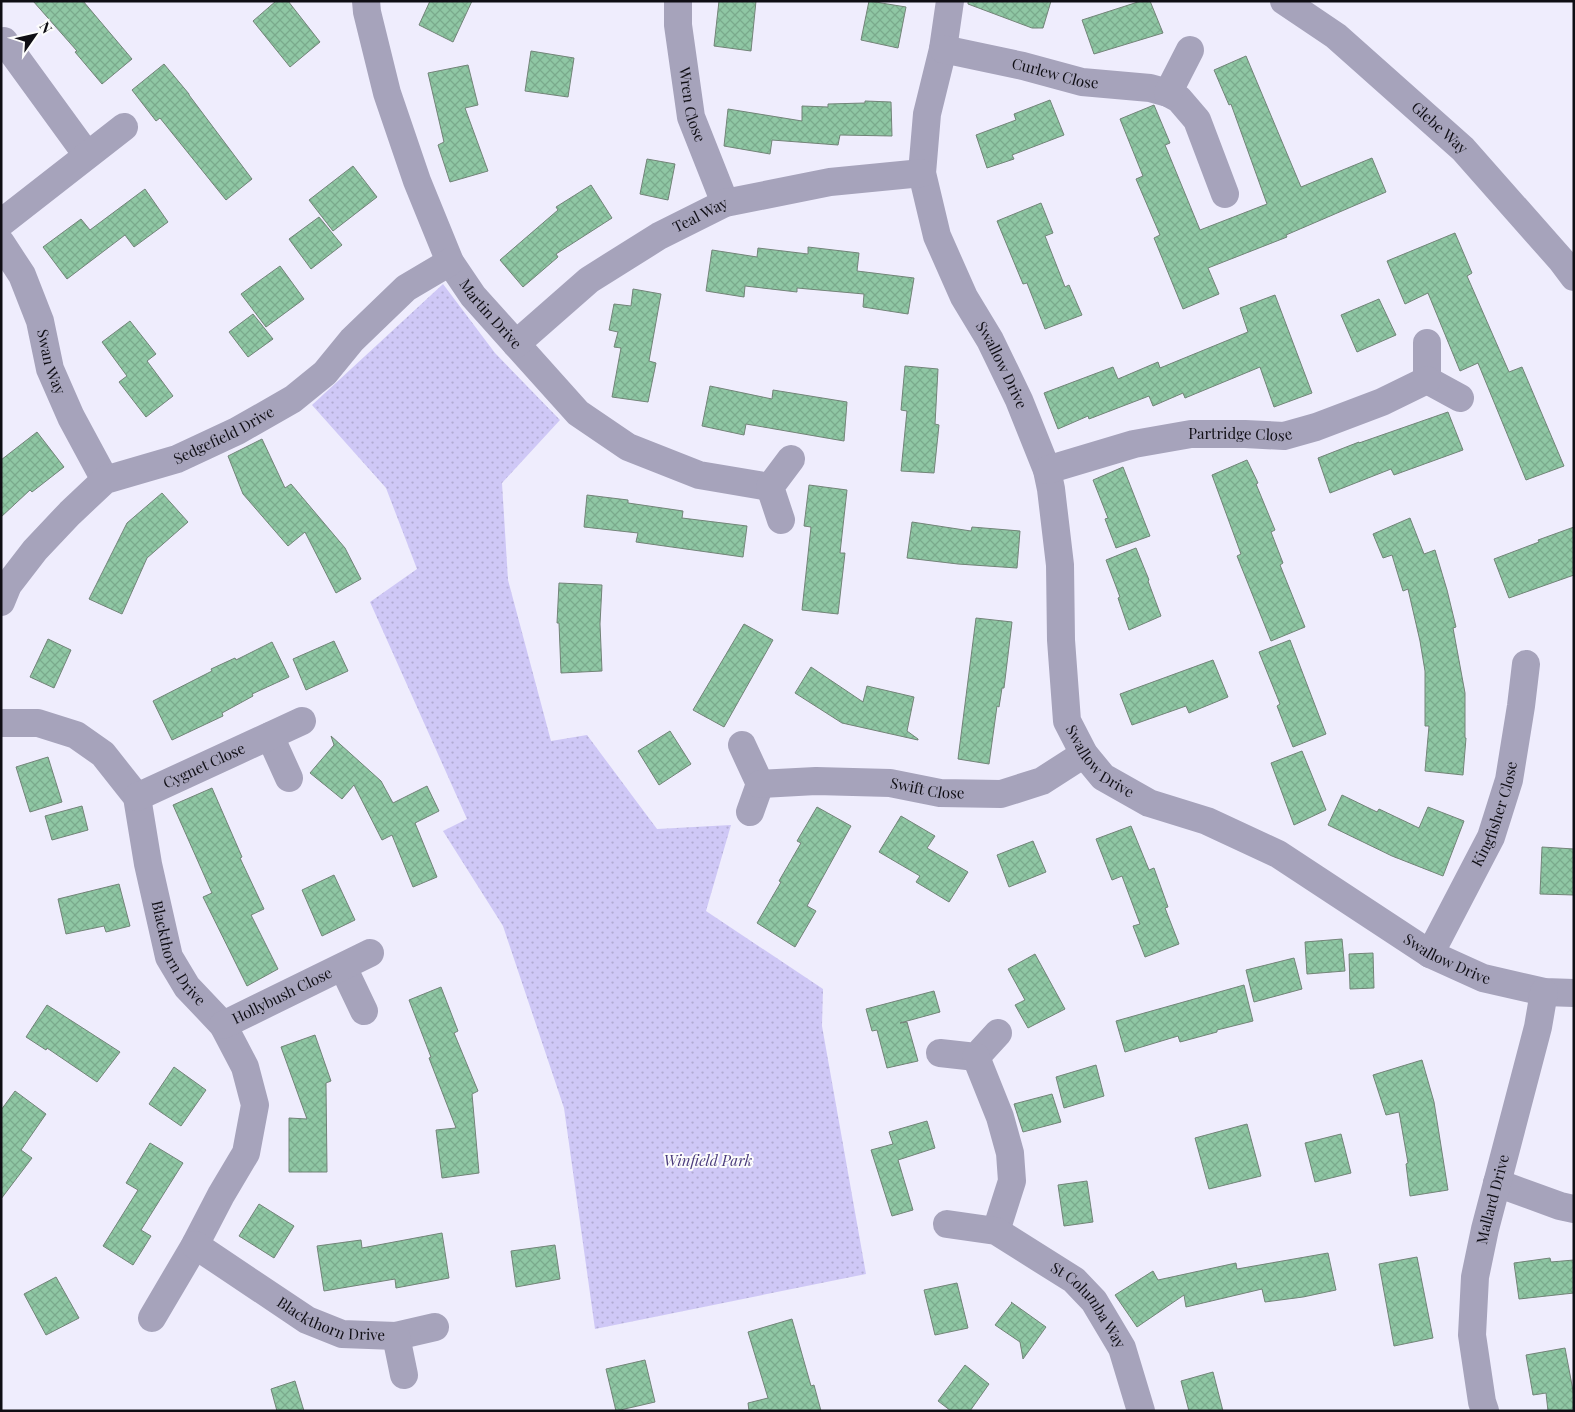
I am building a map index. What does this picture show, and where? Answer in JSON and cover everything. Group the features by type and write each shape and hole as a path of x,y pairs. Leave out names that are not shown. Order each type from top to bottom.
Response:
{"street":[{"name":"Martin Drive","path":"366,1 387,93 417,181 450,262 473,296 578,413 628,447 699,475 770,486"},
{"name":"Wren Close","path":"678,1 678,25 691,117 726,202"},
{"path":"922,173 927,114 943,49 950,1"},
{"name":"Glebe Way","path":"1284,1 1336,36 1463,149 1574,277"},
{"path":"4,41 87,155"},
{"name":"Curlew Close","path":"943,49 1023,66 1082,82 1150,88 1168,92"},
{"path":"1190,50 1168,92 1179,99 1197,120 1225,194"},
{"path":"1,223 124,127"},
{"name":"Teal Way","path":"516,344 589,280 659,236 726,202 830,182 922,173"},
{"name":"Swallow Drive","path":"922,173 937,236 964,296 990,340 1019,400 1047,470 1060,565 1061,640 1067,721 1084,754 1103,777 1149,803 1207,820 1278,854 1430,954 1483,978 1544,992 1574,993"},
{"name":"Swan Way","path":"1,243 22,275 40,321 50,369 71,417 105,480"},
{"name":"Sedgefield Drive","path":"1,602 8,585 35,550 70,512 105,480 177,459 237,431 293,399 325,373 352,340 406,288 450,262"},
{"path":"1428,343 1427,380 1460,398"},
{"name":"Partridge Close","path":"1047,470 1134,444 1191,434 1284,436 1316,427 1374,405 1427,380"},
{"path":"781,520 770,486 790,459"},
{"name":"Kingfisher Close","path":"1430,954 1491,837 1508,780 1526,664"},
{"name":"Cygnet Close","path":"137,797 302,721"},
{"name":"Blackthorn Drive","path":"1,723 38,723 76,735 103,754 137,797 148,864 169,957 187,987 223,1025 245,1067 255,1105 246,1153 152,1318"},
{"path":"270,736 289,778"},
{"path":"742,745 760,784 750,812"},
{"name":"Swift Close","path":"760,784 816,781 890,783 940,793 1001,794 1042,781 1084,754"},
{"name":"Hollybush Close","path":"223,1025 370,953"},
{"name":"Hollybush Close","path":"343,967 364,1011"},
{"name":"Mallard Drive","path":"1485,1411 1472,1335 1475,1277 1496,1183 1538,1027 1544,992"},
{"path":"976,1057 998,1033"},
{"path":"940,1053 976,1057"},
{"path":"976,1057 1000,1117 1010,1153 1012,1182 996,1231"},
{"path":"1496,1183 1560,1206 1574,1209"},
{"name":"St Columba Way","path":"947,1224 996,1231 1074,1280 1094,1301 1122,1348 1142,1411"},
{"name":"Blackthorn Drive","path":"195,1244 307,1320 342,1334 396,1336 434,1327"},
{"name":"Blackthorn Drive","path":"396,1336 404,1376"}],"green space":[{"name":"Winfield Park","path":"443,284 495,353 560,420 502,483 508,580 551,741 587,735 657,829 731,825 706,911 823,989 822,1026 866,1274 595,1329 564,1108 503,926 443,831 467,819 370,602 417,569 386,488 312,405"}],"building":[{"path":"33,1 83,1 132,59 102,84 75,52 77,51"},
{"path":"276,1 288,1 320,42 290,67 253,21"},
{"path":"430,1 472,1 453,42 419,25"},
{"path":"719,1 756,1 751,51 714,46"},
{"path":"869,1 906,7 898,48 861,40"},
{"path":"968,1 1051,1 1043,28 1032,28 968,4"},
{"path":"1141,1 1150,1 1163,33 1094,54 1082,20"},
{"path":"531,51 574,58 568,97 525,91"},
{"path":"1246,56 1301,187 1372,158 1386,192 1286,235 1287,237 1208,268 1219,294 1183,309 1154,238 1160,235 1136,179 1143,176 1120,119 1154,105 1170,143 1165,145 1200,230 1267,204 1231,104 1229,105 1214,70"},
{"path":"164,64 189,94 252,179 226,200 160,118 156,121 132,90"},
{"path":"468,65 478,105 465,108 488,171 450,182 438,145 444,142 428,73"},
{"path":"1050,100 1064,135 1012,155 1014,159 987,168 976,135 1016,120 1014,114"},
{"path":"865,101 891,102 892,136 840,135 838,145 772,140 770,154 724,146 728,109 802,121 802,106 828,107 828,104 865,103"},
{"path":"647,159 675,164 668,200 640,194"},
{"path":"353,166 377,197 333,231 309,200"},
{"path":"591,185 612,218 556,254 558,257 523,287 500,260 558,210 556,207"},
{"path":"145,189 168,222 134,247 125,235 67,279 43,247 81,219 90,230"},
{"path":"1041,203 1053,233 1045,236 1065,287 1069,285 1082,315 1045,329 1027,283 1023,284 997,221"},
{"path":"319,217 342,245 311,269 289,239"},
{"path":"1455,233 1472,273 1467,276 1509,372 1522,367 1564,466 1526,480 1478,363 1460,371 1428,293 1405,304 1387,261"},
{"path":"808,247 859,253 857,271 914,278 908,314 863,307 864,294 797,288 797,292 745,286 744,297 706,291 712,250 757,257 758,248 808,254"},
{"path":"280,266 304,299 266,327 241,294"},
{"path":"633,289 661,294 649,361 656,363 648,402 612,397 621,348 614,347 618,332 609,330 614,304 631,306"},
{"path":"1275,295 1312,393 1274,407 1260,367 1185,398 1183,393 1153,406 1149,396 1089,419 1088,416 1058,429 1044,393 1113,367 1118,379 1158,362 1160,368 1248,332 1240,308"},
{"path":"1379,299 1396,335 1357,352 1341,315"},
{"path":"253,314 273,339 248,357 229,332"},
{"path":"130,321 156,354 147,361 173,396 146,417 119,382 127,376 102,342"},
{"path":"905,366 938,369 935,424 939,425 934,473 901,471 907,411 901,410"},
{"path":"710,386 772,399 773,390 847,402 844,441 746,424 744,435 702,426"},
{"path":"1448,412 1463,450 1394,475 1391,469 1330,493 1318,458"},
{"path":"37,432 64,467 32,492 30,490 1,517 1,460"},
{"path":"262,439 285,488 291,484 345,548 361,579 336,593 305,532 288,546 243,494 228,456"},
{"path":"1247,460 1258,483 1256,484 1275,530 1271,532 1283,563 1280,565 1305,627 1271,641 1237,556 1241,554 1212,475"},
{"path":"1123,467 1150,536 1116,548 1105,519 1108,518 1093,480"},
{"path":"809,485 847,490 840,553 845,553 838,614 802,610 811,527 804,526"},
{"path":"162,493 188,522 147,558 122,614 89,599 127,523"},
{"path":"587,495 628,500 628,503 683,511 682,518 747,526 743,557 636,542 638,533 584,527"},
{"path":"1410,518 1424,554 1435,550 1456,627 1453,628 1465,693 1466,738 1463,775 1425,771 1429,726 1425,726 1425,671 1420,641 1408,589 1403,591 1392,555 1383,558 1373,534"},
{"path":"912,522 971,531 972,527 1020,531 1017,568 907,558"},
{"path":"1574,527 1574,575 1509,598 1494,559"},
{"path":"1136,548 1161,616 1129,630 1118,598 1120,597 1106,560"},
{"path":"559,583 602,585 600,624 602,671 561,673 559,623 557,623"},
{"path":"976,618 1012,622 1004,688 1002,688 999,707 997,706 989,764 958,759"},
{"path":"744,624 773,640 724,727 693,710"},
{"path":"48,639 71,650 54,688 30,677"},
{"path":"1290,640 1326,734 1293,747 1277,706 1280,704 1259,652"},
{"path":"334,641 348,671 306,690 293,659"},
{"path":"272,642 289,677 252,694 253,696 222,713 223,716 172,740 153,701 212,671 211,669 235,658 236,660"},
{"path":"1213,660 1228,697 1189,713 1186,706 1132,725 1120,694"},
{"path":"811,667 863,702 867,686 914,697 907,731 918,740 842,723 795,693"},
{"path":"670,731 691,764 659,785 638,751"},
{"path":"331,736 381,781 393,803 427,786 439,811 415,823 437,877 413,887 392,835 382,840 354,785 342,799 310,773 334,745"},
{"path":"1302,751 1326,810 1294,825 1271,763"},
{"path":"48,757 62,802 30,812 16,767"},
{"path":"212,788 242,857 240,858 264,909 251,915 278,969 247,986 203,897 212,893 173,805"},
{"path":"1342,795 1377,812 1379,809 1419,828 1428,807 1464,821 1443,876 1392,856 1328,825"},
{"path":"82,806 88,830 52,840 45,816"},
{"path":"817,807 851,826 807,906 816,911 795,947 757,923 781,882 779,881 801,843 797,841"},
{"path":"901,816 935,836 927,848 968,872 949,902 916,882 920,876 879,852"},
{"path":"1131,826 1149,870 1154,868 1168,907 1165,908 1179,944 1145,957 1133,926 1140,924 1122,876 1112,880 1096,839"},
{"path":"1033,841 1046,872 1009,887 997,855"},
{"path":"1542,847 1574,849 1574,895 1540,894"},
{"path":"334,875 355,920 322,936 302,890"},
{"path":"119,884 130,926 106,932 104,926 66,934 58,899"},
{"path":"1342,939 1345,971 1307,974 1305,942"},
{"path":"1373,953 1374,988 1350,989 1349,954"},
{"path":"1035,954 1065,1009 1028,1028 1015,1005 1025,1000 1008,969"},
{"path":"1294,958 1302,989 1254,1002 1246,970"},
{"path":"1244,985 1253,1021 1180,1042 1178,1036 1125,1052 1116,1021"},
{"path":"441,987 458,1031 454,1033 478,1091 472,1094 479,1173 442,1178 436,1130 456,1128 409,1000"},
{"path":"934,991 940,1012 900,1023 907,1022 918,1061 887,1068 877,1030 872,1031 866,1009"},
{"path":"47,1005 120,1052 97,1082 47,1048 46,1050 26,1037"},
{"path":"315,1035 331,1081 326,1083 327,1172 289,1172 289,1118 307,1119 281,1047"},
{"path":"1422,1060 1434,1102 1448,1190 1410,1196 1406,1164 1408,1163 1399,1112 1386,1115 1373,1075"},
{"path":"1096,1065 1104,1096 1064,1108 1056,1077"},
{"path":"174,1067 206,1090 181,1126 149,1104"},
{"path":"15,1091 46,1114 21,1150 32,1158 1,1199 1,1110"},
{"path":"1052,1094 1061,1122 1023,1132 1014,1104"},
{"path":"927,1121 935,1148 898,1160 913,1210 892,1216 871,1150 893,1144 889,1132"},
{"path":"1247,1124 1261,1176 1209,1189 1195,1138"},
{"path":"1341,1134 1351,1173 1315,1182 1305,1143"},
{"path":"150,1143 183,1163 141,1230 151,1236 133,1265 103,1246 138,1190 126,1183"},
{"path":"1087,1181 1093,1222 1064,1226 1058,1185"},
{"path":"259,1204 294,1226 274,1258 239,1236"},
{"path":"442,1233 449,1278 396,1288 395,1279 324,1291 317,1246 361,1240 362,1248"},
{"path":"555,1245 560,1279 516,1287 511,1251"},
{"path":"1328,1253 1336,1290 1303,1297 1265,1302 1262,1289 1186,1307 1184,1295 1137,1327 1115,1295 1153,1271 1158,1280 1236,1263 1237,1269"},
{"path":"1417,1257 1433,1338 1394,1346 1379,1264"},
{"path":"1550,1258 1551,1262 1574,1260 1574,1293 1519,1299 1514,1263"},
{"path":"56,1277 79,1318 46,1335 24,1294"},
{"path":"957,1283 968,1328 935,1335 924,1290"},
{"path":"1011,1302 1046,1327 1023,1359 1020,1342 995,1325"},
{"path":"792,1319 811,1386 814,1385 821,1411 749,1411 748,1403 768,1398 748,1332"},
{"path":"1565,1348 1574,1396 1574,1411 1548,1411 1546,1393 1533,1395 1526,1355"},
{"path":"645,1360 655,1402 616,1411 606,1369"},
{"path":"965,1365 989,1384 970,1411 951,1411 938,1401"},
{"path":"1213,1372 1223,1411 1189,1411 1181,1381"},
{"path":"295,1381 304,1411 277,1411 271,1389"}]}
